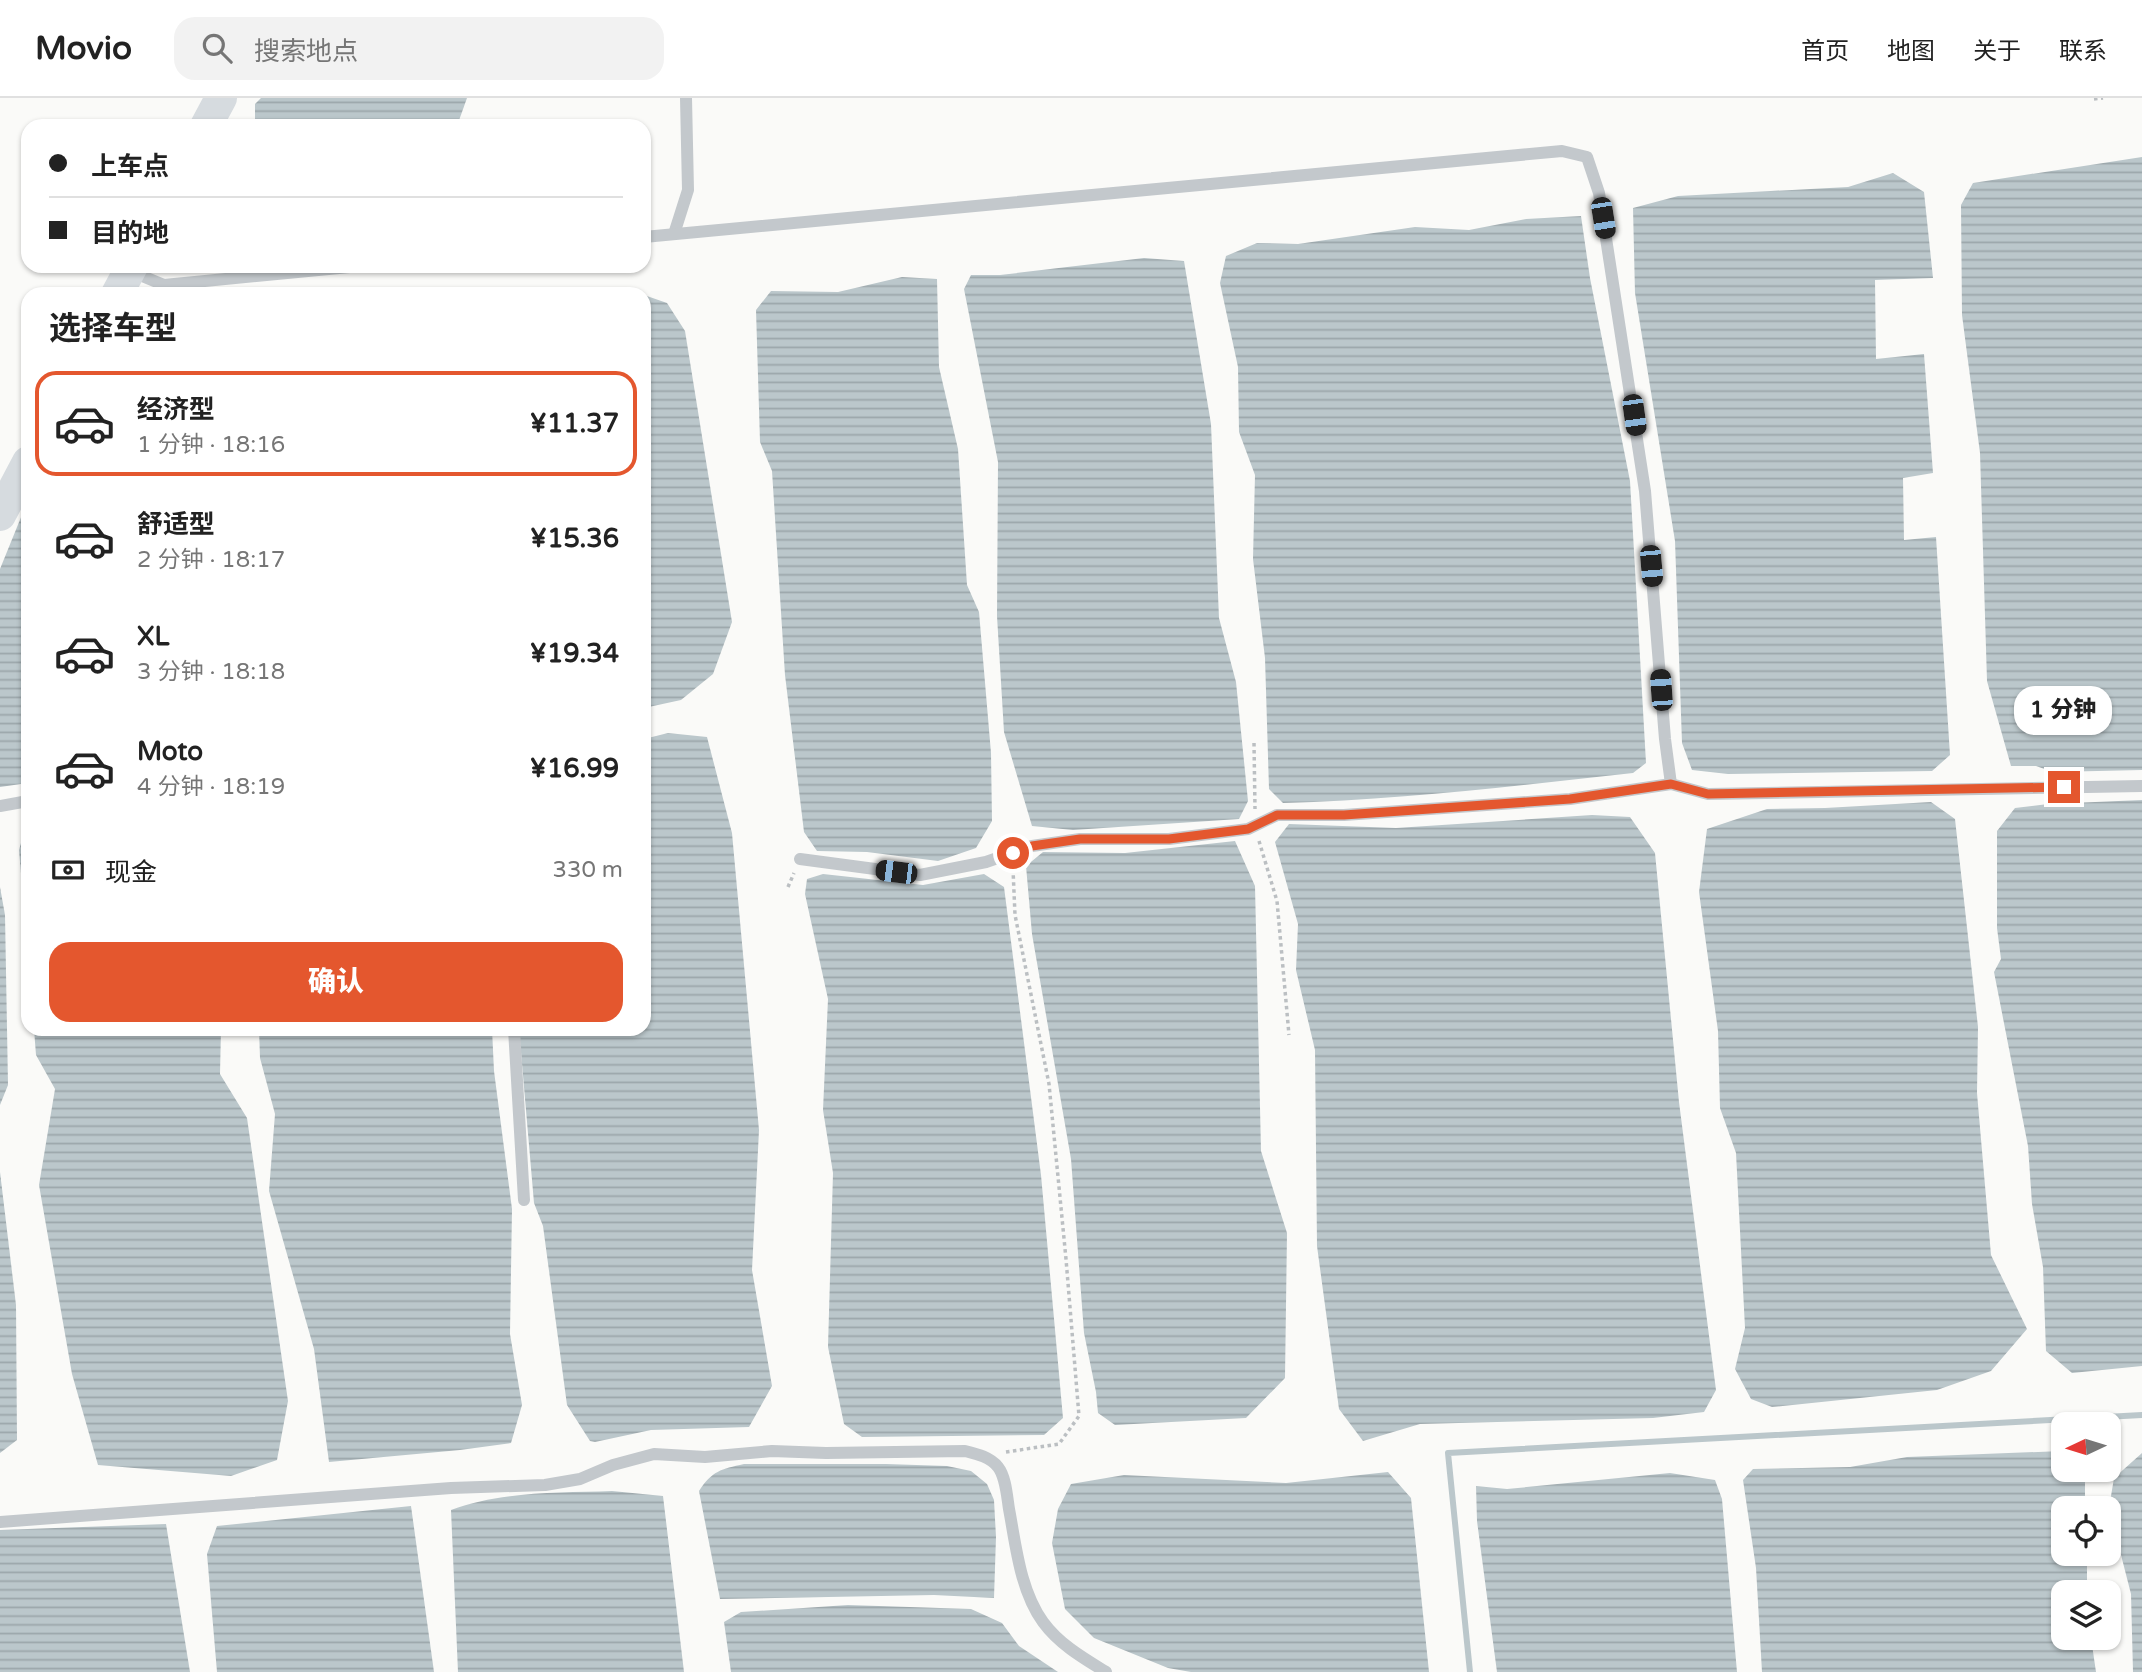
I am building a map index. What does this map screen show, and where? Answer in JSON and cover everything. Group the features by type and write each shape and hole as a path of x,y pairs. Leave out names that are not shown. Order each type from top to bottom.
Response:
{"main road":[{"path":"0,514 21,475"}],"lane":[{"path":"674,234 688,190 686,98"},
{"path":"651,236 1562,151 1587,157 1599,193 1645,491 1671,784"},
{"path":"126,277 164,285 288,273"},
{"path":"800,859 920,875 986,862 1032,846 1080,839 1169,839 1248,829 1277,815 1344,815 1570,799 1671,784 1708,794 2142,786"},
{"path":"0,806 21,802"},
{"path":"514,1036 524,1200"},
{"path":"0,1522 451,1488 545,1485 580,1479 613,1465 654,1454 705,1457 772,1451 965,1451 985,1457 1000,1468 1018,1556 1029,1593 1043,1621 1071,1650 1106,1672"}],"path":[{"path":"2094,99 2103,98"},
{"path":"1254,743 1255,825 1277,901 1289,1035"},
{"path":"992,1462 1004,1452 1059,1444 1079,1416 1049,1084 1015,915 1013,853"}],"shaded area":[{"path":"261,98 467,98 460,119 255,119 255,104"},
{"path":"2142,157 2142,770 2053,772 2036,766 2011,766 1987,681 1980,453 1962,315 1961,205 1973,183"},
{"path":"1893,173 1924,192 1933,278 1875,280 1876,359 1924,354 1933,473 1903,478 1904,540 1936,537 1950,755 1932,771 1728,774 1692,770 1682,743 1675,541 1635,293 1633,208 1678,196 1848,187"},
{"path":"1581,216 1590,278 1630,481 1646,763 1633,773 1545,783 1414,796 1283,803 1269,789 1265,658 1253,559 1255,475 1239,432 1238,367 1220,283 1226,256 1257,243 1298,244 1415,227 1469,230 1526,219"},
{"path":"1144,258 1184,261 1211,424 1219,618 1236,682 1248,801 1239,819 1073,830 1032,826 1004,732 997,616 998,462 964,289 971,275 1000,275"},
{"path":"902,277 937,279 939,367 958,449 967,585 979,612 991,753 992,821 976,848 938,861 867,852 817,851 804,832 785,675 772,471 760,442 756,310 771,291 838,292"},
{"path":"651,297 667,303 685,331 732,622 713,674 681,700 651,706"},
{"path":"21,517 21,784 0,787 0,569"},
{"path":"668,733 707,737 732,833 759,1130 752,1270 772,1386 749,1427 651,1430 595,1442 590,1441 567,1405 543,1226 534,1203 520,1036 651,1036 651,737"},
{"path":"2142,800 2142,1366 2072,1373 2046,1351 2043,1267 2032,1204 2028,1146 1994,972 2001,959 1997,928 1997,831 2015,808"},
{"path":"1931,802 1955,819 1978,1027 1977,1093 1991,1255 2027,1329 1991,1371 1937,1390 1772,1407 1751,1399 1735,1369 1745,1328 1736,1153 1720,1108 1718,1031 1699,892 1707,829 1767,809"},
{"path":"1592,815 1630,817 1655,853 1679,1102 1716,1390 1704,1412 1653,1418 1420,1424 1363,1441 1339,1409 1317,1246 1315,1050 1296,970 1298,924 1275,842 1289,824 1396,828"},
{"path":"1235,841 1255,886 1261,1151 1287,1233 1285,1378 1246,1418 1115,1425 1098,1413 1084,1333 1071,1159 1032,934 1026,866 1043,852 1125,853"},
{"path":"823,874 923,885 984,874 1004,887 1041,1175 1063,1418 1044,1435 862,1437 844,1424 828,1347 833,1173 823,1110 828,999 805,894 807,879"},
{"path":"0,887 5,915 8,1085 0,1105"},
{"path":"35,1036 221,1036 220,1074 247,1118 288,1401 277,1460 231,1476 98,1465 72,1374 39,1185 55,1089 36,1055"},
{"path":"259,1036 492,1036 494,1071 512,1209 510,1334 522,1405 511,1443 329,1462 314,1349 269,1191 275,1114 260,1058"},
{"path":"0,1172 16,1305 17,1440 0,1453"},
{"path":"2051,1451 2051,1482 2085,1482 2085,1496 2051,1496 2051,1566 2087,1566 2087,1580 2051,1580 2051,1650 2093,1650 2096,1672 1762,1672 1756,1568 1743,1480 1753,1469 1850,1467 1907,1457"},
{"path":"2142,1453 2142,1672 2133,1672 2131,1594 2121,1555 2121,1496 2111,1496 2113,1482 2121,1482 2121,1472"},
{"path":"744,1464 886,1464 947,1466 971,1471 987,1484 994,1500 994,1598 934,1595 720,1599 699,1491 708,1479 718,1472"},
{"path":"1388,1472 1411,1498 1429,1672 1191,1672 1168,1668 1094,1638 1065,1609 1052,1543 1058,1509 1071,1484 1124,1475 1286,1483"},
{"path":"1670,1473 1715,1480 1722,1499 1737,1672 1497,1672 1477,1521 1476,1486 1507,1489"},
{"path":"612,1491 663,1496 684,1672 458,1672 451,1510 510,1496"},
{"path":"411,1506 434,1672 217,1672 207,1554 217,1526"},
{"path":"166,1524 190,1672 0,1672 0,1530"},
{"path":"848,1605 971,1609 1002,1623 1019,1646 1058,1672 731,1672 724,1622 741,1612"}],"waterway":[{"path":"1470,1672 1448,1453 2142,1415"}],"route":[{"path":"1013,853 1032,846 1080,839 1169,839 1248,829 1277,815 1344,815 1570,799 1671,784 1708,794 2064,787"}]}
